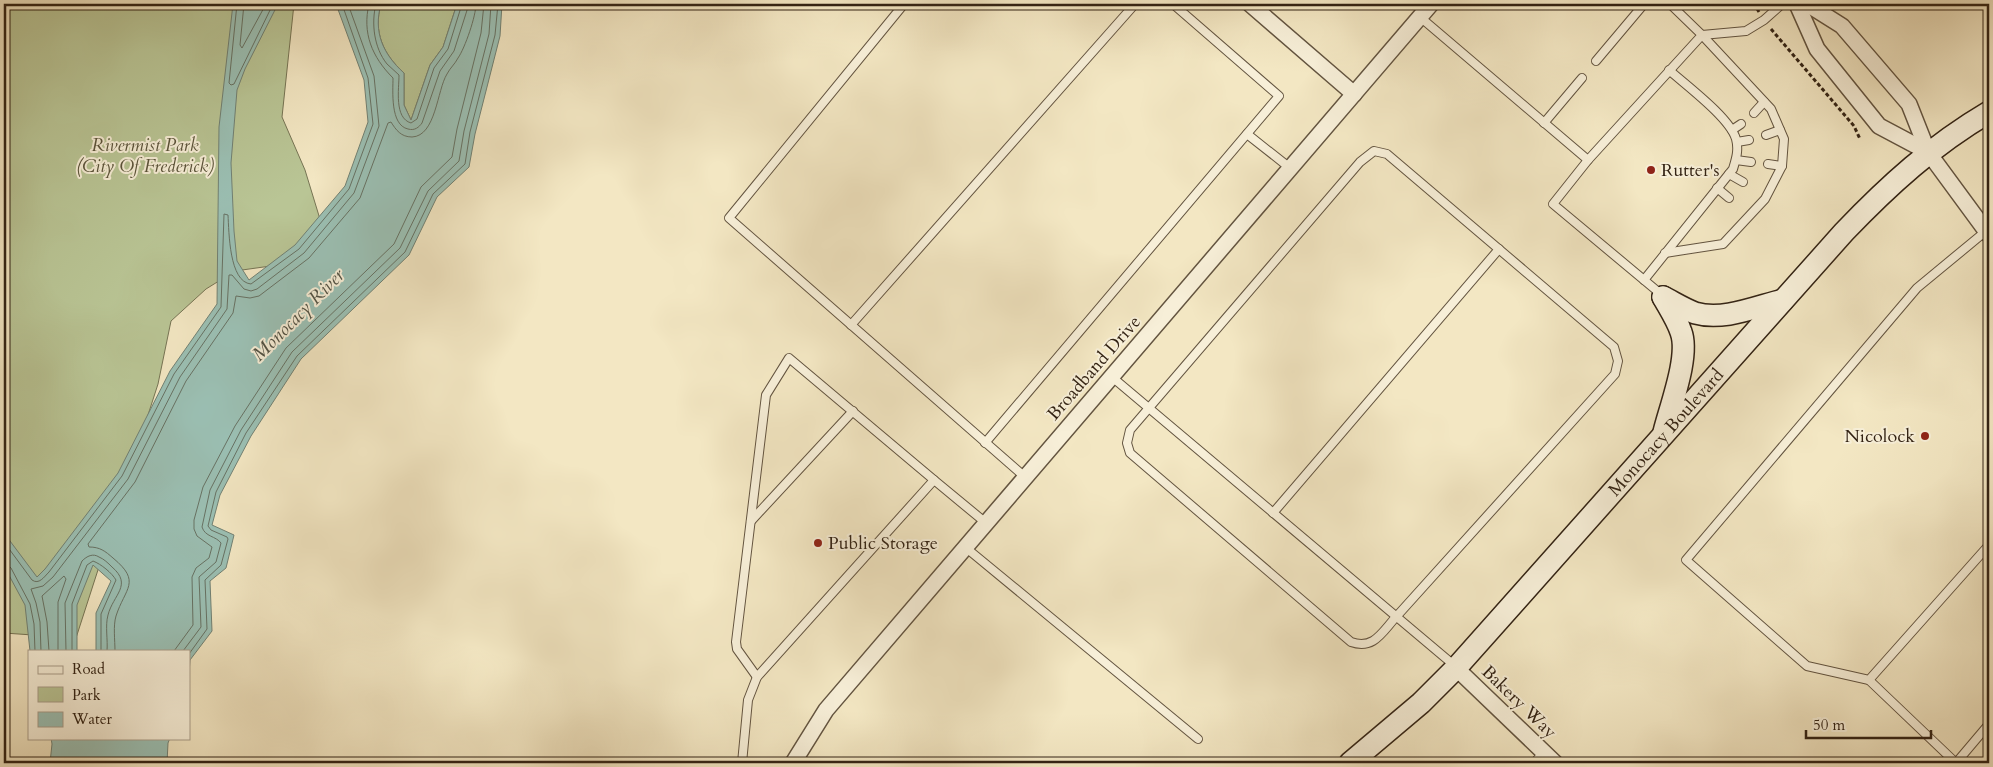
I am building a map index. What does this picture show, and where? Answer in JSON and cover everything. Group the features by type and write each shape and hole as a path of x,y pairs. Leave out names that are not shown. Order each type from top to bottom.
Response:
{"main road":[{"name":"Monocacy Boulevard","path":"1350,763 1414,708 1456,668 1844,232 1886,189 1928,152 1989,112"},
{"path":"1664,297 1694,313 1711,316 1722,316 1783,300"},
{"path":"1663,436 1684,348 1681,333 1664,297"}],"street":[{"path":"1250,4 1354,94"},
{"name":"Broadband Drive","path":"793,763 826,710 1432,4"},
{"path":"1797,4 1816,49 1878,126 1928,152"},
{"path":"1807,4 1842,26 1909,104 1928,152 1988,233"},
{"name":"Bakery Way","path":"1456,668 1539,758 1555,763"}],"lane":[{"path":"904,4 729,218 1025,477"},
{"path":"851,325 1135,4"},
{"path":"985,443 1279,96 1172,4"},
{"path":"1596,61 1644,4"},
{"path":"1666,252 1723,244 1767,195 1782,166 1784,139 1771,109 1702,35 1670,4"},
{"path":"1664,297 1554,204 1588,160 1702,35 1746,31 1764,20 1782,4"},
{"path":"1420,17 1588,160"},
{"path":"1644,280 1733,169 1738,155 1737,142 1730,125 1669,70"},
{"path":"1544,123 1582,78"},
{"path":"1754,112 1764,102"},
{"path":"1732,130 1741,124"},
{"path":"1766,135 1780,130"},
{"path":"1247,134 1290,168"},
{"path":"1737,142 1749,140"},
{"path":"1374,152 1388,154 1498,249 1614,347 1618,361 1615,374 1372,643 1361,646 1351,642 1130,453 1127,443 1130,430 1360,162 1374,152"},
{"path":"1736,160 1751,162"},
{"path":"1768,164 1782,166"},
{"path":"1728,174 1743,182"},
{"path":"1717,188 1729,198"},
{"path":"1758,190 1767,195"},
{"path":"1742,209 1750,215"},
{"path":"1988,233 1917,288 1686,560 1807,666 1869,680 1956,763 1989,724"},
{"path":"1274,513 1498,249"},
{"path":"757,677 737,649 736,642 766,395 790,358 986,523"},
{"path":"1112,377 1456,668"},
{"path":"751,521 853,411"},
{"path":"742,763 748,700 757,677 934,480"},
{"path":"1869,680 1989,545"},
{"path":"965,548 1198,739"}],"path":[{"path":"1754,4 1776,38 1854,126 1860,139"}],"green space":[{"name":"Rivermist Park (City Of Frederick)","path":"4,4 294,4 282,117 305,170 323,229 285,264 235,271 206,289 171,321 158,384 76,638 4,633"},
{"path":"381,4 457,4 443,47 430,65 411,120 404,105 404,73 385,50 379,33 378,24"}],"water":[{"name":"Monocacy River","path":"233,4 278,4 245,69 237,90 231,163 234,231 237,261 249,280 295,245 345,186 368,122 364,80 336,4 381,4 378,24 379,33 390,58 404,73 404,105 411,120 430,65 443,47 457,4 502,4 500,36 475,134 469,167 437,197 409,255 301,359 251,436 220,495 212,525 234,535 226,568 210,581 212,631 190,660 190,650 96,650 96,613 111,581 93,565 77,605 77,650 30,650 25,605 4,566 4,533 37,577 118,473 170,371 217,304 219,127"},
{"path":"51,740 169,740 167,763 50,763"}],"place":[{"name":"Rutter's","path":"1651,170"},
{"name":"Nicolock","path":"1925,436"},
{"name":"Public Storage","path":"818,543"}]}
